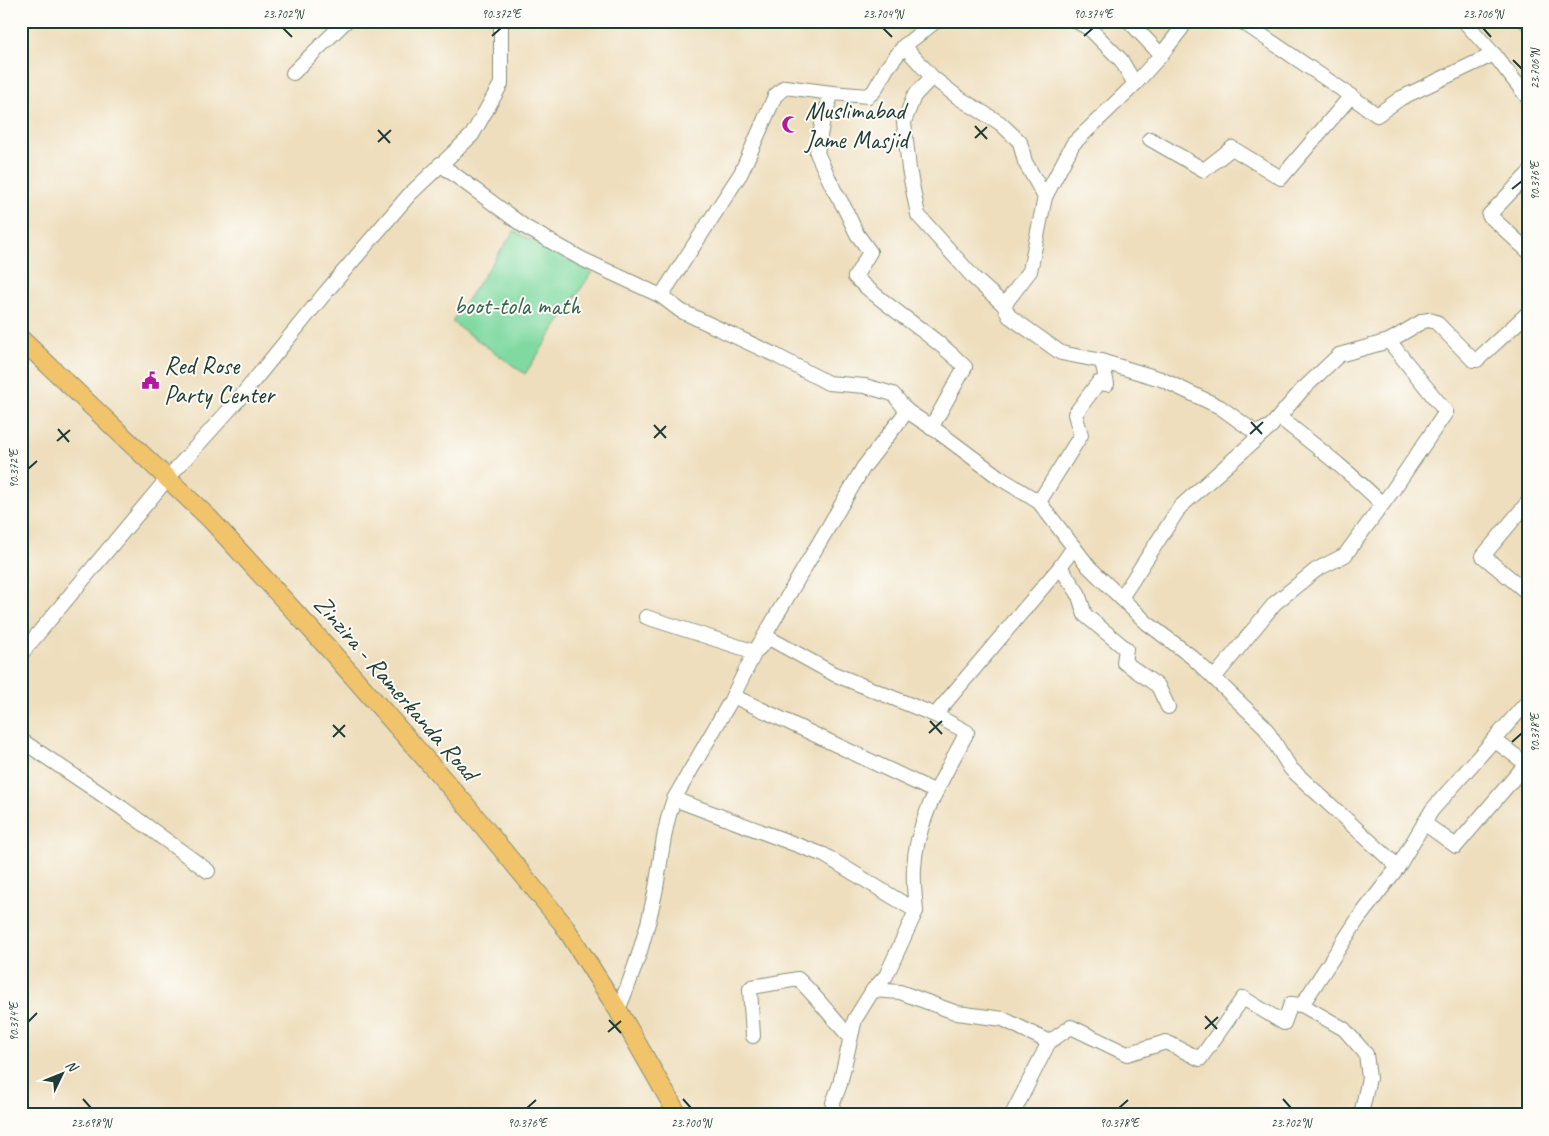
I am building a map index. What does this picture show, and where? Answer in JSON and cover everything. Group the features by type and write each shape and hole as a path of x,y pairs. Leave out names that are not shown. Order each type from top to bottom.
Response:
{"main road":[{"name":"Zinzira - Ramerkanda Road","path":"21,339 210,519 328,648 464,804 563,924 618,1010 674,1113"}],"street":[{"path":"292,73 346,21"},
{"path":"21,654 168,479 238,400 326,292 403,202 472,135 501,84 501,21"},
{"path":"661,296 741,173 775,96 785,87 868,96 874,91 886,68 904,46 936,21"},
{"path":"1076,21 1090,29 1121,60 1135,84"},
{"path":"1129,21 1161,55"},
{"path":"1004,305 1030,271 1045,197 1073,144 1135,84 1161,55 1182,28 1182,21"},
{"path":"1241,21 1378,115 1381,115 1401,98 1494,54"},
{"path":"1464,21 1494,54 1528,98"},
{"path":"904,46 932,77 959,98 1000,123 1020,142 1025,162 1045,197"},
{"path":"932,77 914,96 904,122 909,169 918,215 974,278 1004,305 1009,316 1062,353 1102,361 1161,379 1220,407 1256,434 1275,422"},
{"path":"832,93 823,119 817,152 834,190 870,252 855,277 872,294 948,350 965,366 931,428"},
{"path":"1150,139 1204,170 1232,148 1281,178 1351,96"},
{"path":"440,164 525,227 582,259 661,296 682,311 775,355 828,383 866,386 893,394 907,412 1000,478 1039,502 1089,567 1147,623 1192,657 1264,726 1291,769 1398,867"},
{"path":"1528,174 1489,215 1528,250"},
{"path":"1121,598 1180,507 1275,422 1302,390 1339,355 1389,341 1423,321 1429,320 1436,322 1473,360 1477,360 1528,312"},
{"path":"1214,678 1276,603 1316,570 1345,555 1446,412 1389,341"},
{"path":"1039,502 1081,435 1075,414 1098,383 1107,384 1102,361"},
{"path":"618,1010 626,991 655,894 669,813 674,799 734,696 755,652 863,468 907,412"},
{"path":"1275,422 1332,460 1382,504"},
{"path":"1528,502 1483,556 1528,593"},
{"path":"935,715 1074,547"},
{"path":"1060,566 1078,593 1085,615 1126,649 1124,662 1158,686 1168,707"},
{"path":"646,617 755,652"},
{"path":"755,652 769,638 834,674 935,715 967,732 920,828 914,868 916,911 886,976 873,990 855,1019 840,1084 833,1103 832,1115"},
{"path":"734,696 936,792"},
{"path":"1302,1005 1358,919 1398,867 1432,810 1528,702"},
{"path":"21,740 122,808 208,871"},
{"path":"1424,823 1456,846 1527,764 1494,740"},
{"path":"674,799 824,855 916,911"},
{"path":"753,1036 750,989 752,986 798,979 813,993 850,1038"},
{"path":"873,990 900,992 958,1013 1004,1019 1048,1042"},
{"path":"1012,1115 1048,1042 1071,1027 1127,1054 1166,1042 1200,1059 1242,998 1284,1023 1291,1004 1302,1005 1344,1029 1366,1054 1369,1078 1361,1115"}],"green space":[{"name":"boot-tola math","path":"514,231 592,272 525,374 452,322"}],"water":[{"path":"1508,21 1528,21 1528,41"}],"place":[{"name":"Muslimabad Jame Masjid","path":"791,125"},
{"name":"Red Rose Party Center","path":"150,380"}]}
